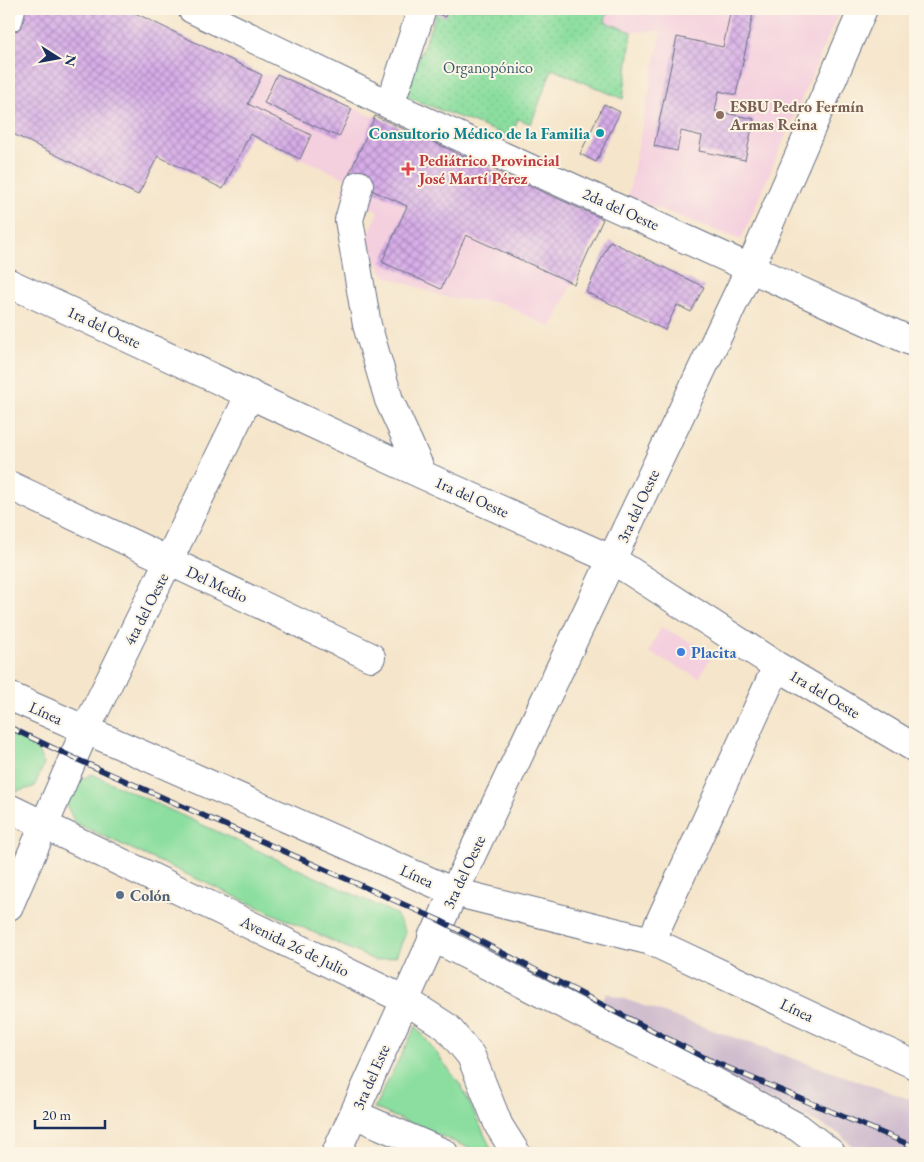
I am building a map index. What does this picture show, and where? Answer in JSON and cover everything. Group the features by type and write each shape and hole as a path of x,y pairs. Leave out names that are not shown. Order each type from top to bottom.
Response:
{"street":[{"path":"9,18 11,9"},
{"name":"2da del Oeste","path":"192,9 390,105 915,343"},
{"path":"390,105 422,9"},
{"name":"3ra del Oeste","path":"405,1000 432,937 613,560 750,268 862,9"},
{"path":"359,184 349,220 367,326 389,400 423,475"},
{"name":"1ra del Oeste","path":"9,283 423,475 613,560 777,666 915,748"},
{"name":"4ta del Oeste","path":"9,906 85,731 170,561 250,394"},
{"name":"Del Medio","path":"9,485 371,657"},
{"path":"650,941 777,666"},
{"name":"Línea","path":"9,696 454,892 650,941 915,1066"},
{"name":"Avenida 26 de Julio","path":"9,808 405,1000 447,1027 471,1056 499,1126 516,1153"},
{"path":"432,937 723,1087 798,1128 831,1153"},
{"name":"3ra del Este","path":"336,1153 405,1000"},
{"path":"354,1114 444,1153"}],"shaded area":[{"name":"Pediátrico Provincial José Martí Pérez","path":"26,9 127,9 262,75 277,74 603,219 551,328 502,303 448,298 385,276 366,244 378,211 341,194 347,179 250,135 223,189 158,157 138,195 9,132 9,43"},
{"name":"ESBU Pedro Fermín Armas Reina","path":"607,9 840,9 741,240 628,197 661,31 632,32 605,22"},
{"name":"Placita","path":"661,627 713,653 699,678 649,652"},
{"path":"607,993 915,1101 915,1153 859,1153 840,1134 595,1013"}],"green space":[{"name":"Organopónico","path":"438,9 607,9 605,22 632,32 623,99 552,69 531,124 518,119 511,137 404,96"},
{"path":"9,734 35,745 44,764 34,787 14,792 9,790"},
{"path":"92,774 396,914 406,933 396,956 376,961 75,823 66,804 75,783"},
{"path":"416,1026 462,1087 493,1153 481,1153 374,1108"}],"building":[{"path":"26,9 127,9 262,75 248,104 311,135 300,159 250,134 223,189 158,156 138,195 9,132 9,44 11,39 9,38 9,21 18,25"},
{"path":"438,9 449,9 445,17 436,13"},
{"path":"731,9 754,9 736,95 719,91 715,111 754,119 745,160 699,151 702,136 681,131 677,151 654,146 677,37 723,47"},
{"path":"277,74 352,109 339,137 264,103"},
{"name":"Consultorio Médico de la Familia","path":"604,104 620,112 596,162 580,154"},
{"path":"375,116 603,219 574,284 466,235 441,289 382,262 407,206 347,179"},
{"path":"610,241 704,287 691,312 677,305 665,330 586,292"}],"railway":[{"path":"9,727 74,758 441,921 707,1059 915,1147"}],"place":[{"name":"ESBU Pedro Fermín Armas Reina","path":"720,115"},
{"name":"Consultorio Médico de la Familia","path":"600,133"},
{"name":"Pediátrico Provincial José Martí Pérez","path":"408,169"},
{"name":"Placita","path":"681,652"},
{"name":"Colón","path":"120,895"}]}
